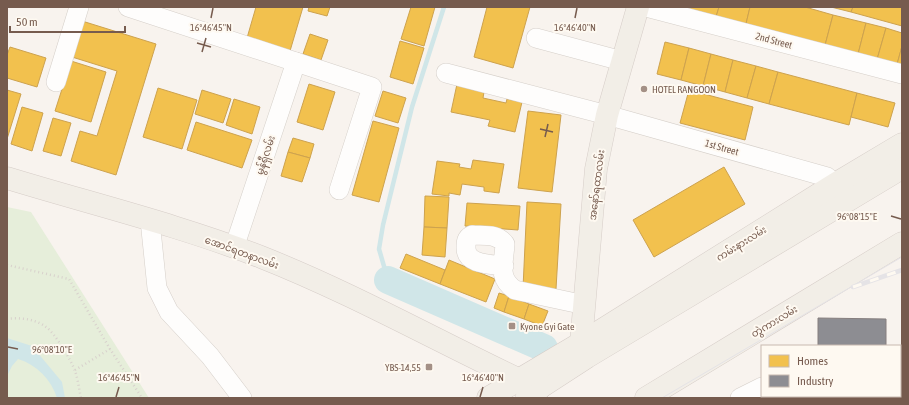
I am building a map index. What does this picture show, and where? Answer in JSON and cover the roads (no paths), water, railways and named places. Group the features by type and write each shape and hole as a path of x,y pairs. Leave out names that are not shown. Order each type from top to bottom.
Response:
{"main road":[{"name":"အနော်ရထာလမ်း","path":"584,350 585,305 596,169 607,115 638,7"},
{"name":"ကမ်းနားလမ်း","path":"488,398 527,389 584,350 840,193 902,144"},
{"name":"ကမ်းနားလမ်း","path":"840,193 902,168"},
{"name":"အောင်ရတနာလမ်း","path":"7,178 150,220 234,248 332,287 398,318 466,354 527,389"},
{"name":"တွဲကားလမ်း","path":"646,398 902,243"}],"street":[{"path":"56,82 80,7"},
{"path":"128,7 372,87 339,190"},
{"name":"2nd Street","path":"646,7 902,74"},
{"path":"536,38 622,61"},
{"name":"မွန်ရှီလမ်း","path":"234,248 296,62"},
{"name":"1st Street","path":"446,73 607,115 827,177 840,193"},
{"path":"150,220 157,288 169,312 210,356 242,398"},
{"path":"504,266 503,274 506,284 515,290 585,305"},
{"path":"740,398 761,388"}],"waterway":[{"path":"388,280 379,249 383,225 412,107 444,7"},
{"path":"388,280 544,348"}],"tram line":[{"path":"662,398 902,257"}],"railway":[{"path":"853,287 902,270"}],"place":[{"name":"HOTEL RANGOON","path":"644,89"},
{"name":"Kyone Gyi Gate","path":"512,326"},
{"name":"YBS-14,55","path":"429,367"}]}
